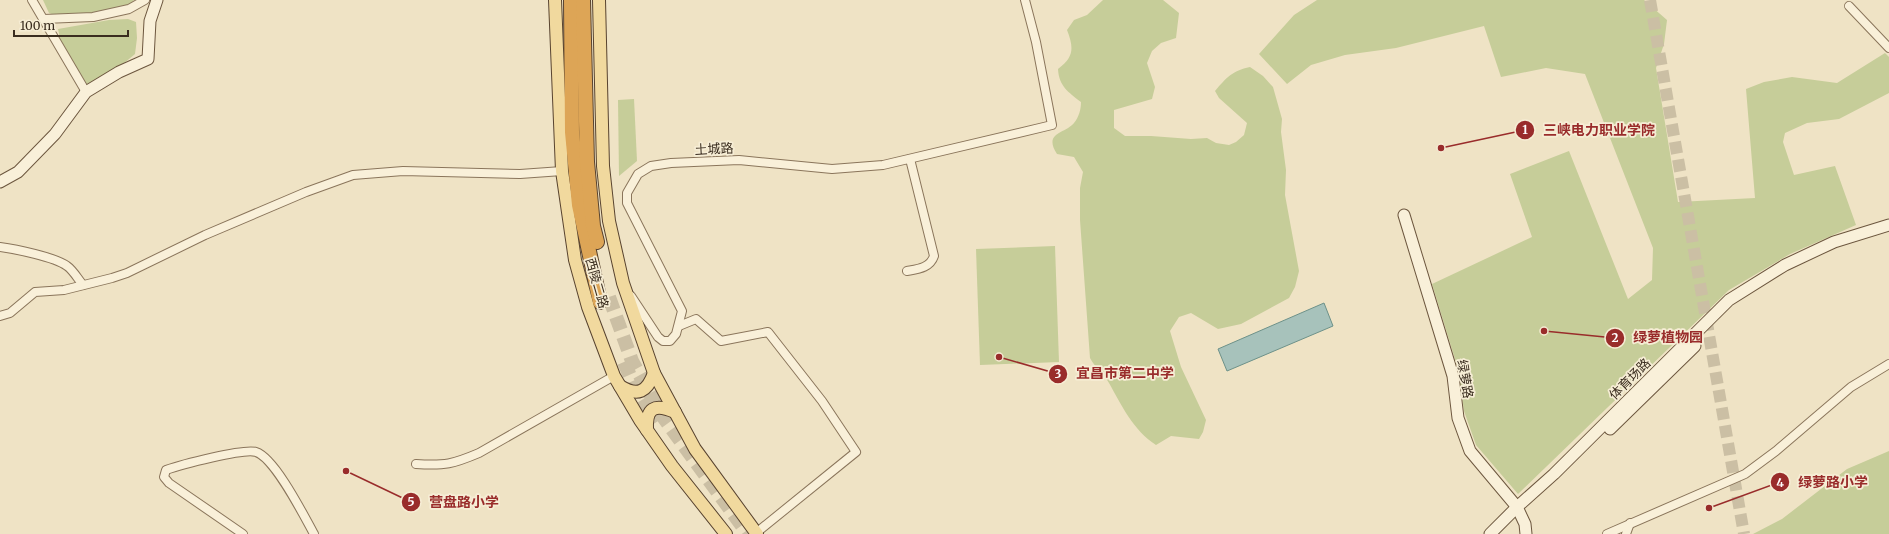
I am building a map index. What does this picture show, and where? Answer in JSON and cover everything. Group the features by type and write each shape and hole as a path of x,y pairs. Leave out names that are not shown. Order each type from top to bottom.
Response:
{"highway":[{"path":"566,0 571,41"},
{"path":"571,0 572,132 578,205 604,299 593,226 585,110 583,0"},
{"path":"585,110 590,0"}],"main road":[{"name":"西陵二路","path":"555,0 562,171 575,260 588,307 617,381 647,430 672,466 726,534"},
{"name":"西陵二路","path":"598,0 603,166 609,221 623,284 654,373 695,448 756,534"},
{"path":"617,381 629,391 641,391 649,386 654,373"},
{"path":"647,430 647,415 651,410 661,407 675,412"}],"street":[{"path":"32,0 86,92"},
{"path":"44,19 93,17 129,9 145,0"},
{"path":"0,182 18,172 55,134 86,92 119,72 148,59 150,21 157,0"},
{"name":"土城路","path":"679,326 682,311 635,221 627,202 627,193 638,174 643,169 671,163 739,160 832,169 883,165 1052,125 1036,42 1025,0"},
{"path":"1849,6 1889,48"},
{"path":"907,271 927,266 932,262 934,256 910,159"},
{"path":"0,316 10,313 35,292 64,290 127,273 205,235 313,189 353,175 403,171 520,174 562,171"},
{"name":"绿萝路","path":"1404,215 1453,376 1458,418 1465,438 1470,451 1519,510 1525,524 1526,534"},
{"name":"体育场路","path":"1490,534 1542,491 1632,408 1727,312 1748,294 1785,272 1832,251 1888,229"},
{"path":"0,247 12,248 67,265 83,285"},
{"path":"623,284 654,331 663,341 670,341 676,334 679,326 696,319 721,341 768,332 822,401 856,452 756,534"},
{"path":"1607,534 1745,474 1776,451 1851,388 1889,364"},
{"path":"416,464 441,466 461,461 617,381"},
{"path":"244,534 169,483 164,477 166,470 246,451 256,452 267,459 290,490 314,534"},
{"name":"体育场路","path":"1499,534 1519,510"},
{"path":"1626,534 1630,523"}],"green space":[{"path":"43,0 134,0 128,7 97,13 57,16 49,13"},
{"path":"1103,0 1163,0 1179,13 1176,38 1161,43 1152,51 1147,63 1155,87 1152,99 1114,110 1114,128 1125,136 1191,139 1207,138 1216,143 1229,145 1236,142 1244,135 1247,123 1219,98 1215,91 1230,75 1239,70 1250,67 1263,76 1273,87 1282,119 1281,132 1286,170 1285,195 1299,271 1295,287 1289,298 1241,324 1218,329 1191,313 1179,317 1170,331 1181,367 1206,420 1203,432 1199,439 1171,436 1156,445 1134,425 1107,380 1090,358 1080,220 1080,188 1083,172 1074,157 1057,154 1053,147 1052,141 1057,134 1070,127 1076,121 1081,107 1081,102 1065,88 1059,75 1058,69 1067,60 1071,52 1071,42 1067,30 1074,20 1087,15"},
{"path":"1317,0 1644,0 1667,20 1664,44 1656,68 1678,202 1755,198 1746,89 1764,82 1792,77 1837,83 1885,53 1889,57 1889,93 1839,119 1807,123 1785,133 1783,142 1794,175 1835,166 1856,225 1790,254 1729,290 1518,494 1476,445 1464,411 1458,369 1432,284 1532,237 1510,174 1569,151 1628,299 1652,280 1653,248 1585,74 1546,68 1501,77 1484,26 1396,48 1345,55 1311,65 1287,84 1259,54 1294,15"},
{"path":"128,19 136,22 137,38 135,54 117,69 87,85 61,42 58,29 109,20"},
{"path":"634,99 637,161 619,176 618,100"},
{"path":"1055,246 1059,362 980,365 976,249"},
{"path":"1889,451 1889,534 1753,534 1782,519 1847,469"}],"water":[{"path":"1324,303 1333,326 1227,371 1218,349"}],"tunnel":[{"path":"1650,0 1744,534"},
{"path":"609,297 632,361 661,414 748,534"},
{"path":"624,362 639,397 655,423"}],"place":[{"name":"三峡电力职业学院","path":"1441,148"},
{"name":"绿萝植物园","path":"1544,331"},
{"name":"宜昌市第二中学","path":"999,357"},
{"name":"营盘路小学","path":"346,471"},
{"name":"绿萝路小学","path":"1709,508"}]}
